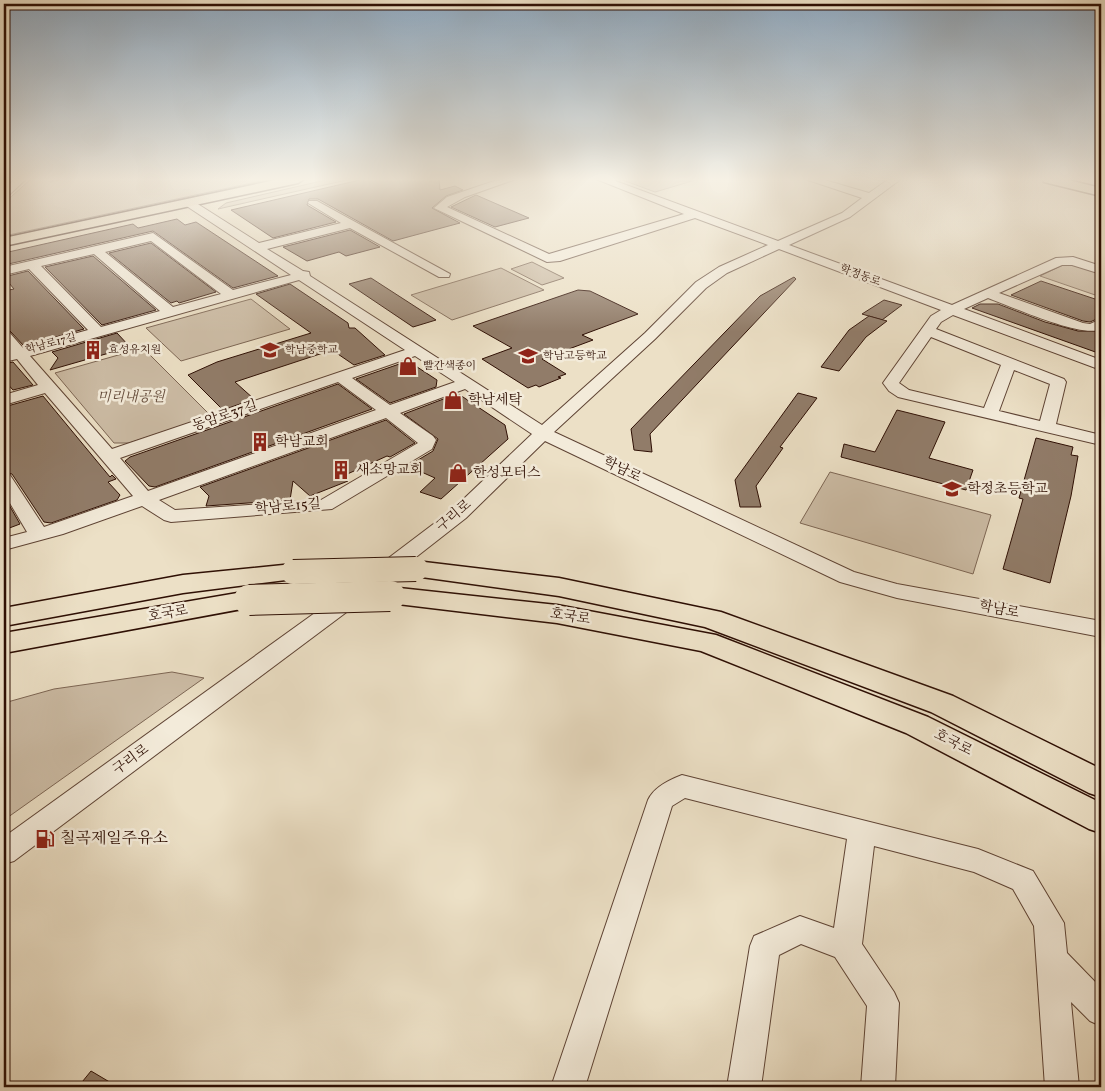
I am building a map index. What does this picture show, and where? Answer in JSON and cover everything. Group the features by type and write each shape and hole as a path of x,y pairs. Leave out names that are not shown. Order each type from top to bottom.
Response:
{"main road":[{"path":"4,242 61,230"},
{"name":"호국로","path":"4,617 183,584 293,572 416,570 559,587 711,619 942,704 1101,784"},
{"path":"4,604 183,584"},
{"name":"호국로","path":"4,643 250,600 390,596 557,614 706,642 918,725 1101,819"}],"street":[{"name":"학남로","path":"232,230 304,275 543,432 847,577 897,591 1101,629"},
{"path":"259,247 327,230"},
{"path":"362,230 444,274"},
{"path":"487,230 547,258 556,258 645,230"},
{"name":"학정동로","path":"737,230 1101,364"},
{"name":"구리로","path":"4,852 273,657 459,514 543,432 650,336 702,285 723,270 812,230"},
{"path":"4,271 154,236 231,295"},
{"path":"96,250 170,312"},
{"path":"1101,270 1073,261 1060,261 951,310 936,319 891,383 904,394 1101,440"},
{"name":"학남로17길","path":"31,264 98,332"},
{"name":"학남로17길","path":"11,355 304,275"},
{"path":"988,294 1081,327 1092,328 1101,323"},
{"path":"928,331 1058,382 1047,426"},
{"path":"4,335 11,355 47,387 145,499"},
{"name":"동암로37길","path":"109,456 418,350"},
{"path":"990,413 1010,362"},
{"path":"341,377 388,411"},
{"path":"4,544 39,535 145,499 468,383"},
{"path":"4,400 47,387"},
{"name":"학남로15길","path":"145,499 171,516 326,505 426,445 427,440 388,411"},
{"path":"4,479 39,535"},
{"path":"568,1087 661,800 682,786 978,861 1024,880 1049,923 1062,1087"},
{"path":"846,947 862,832"},
{"path":"744,1087 765,946 800,930 846,947 883,1003 878,1087"},
{"path":"1052,960 1101,1010"}],"green space":[{"path":"4,230 32,230 4,236"},
{"path":"532,262 564,278 542,285 511,269"},
{"path":"1065,264 1077,265 1101,273 1101,297 1040,276"},
{"path":"501,268 544,290 452,320 411,295"},
{"path":"251,299 290,329 181,361 146,328"},
{"name":"미리내공원","path":"143,348 211,416 129,443 114,443 55,373"},
{"path":"830,472 991,515 973,574 800,523"},
{"path":"172,672 204,678 4,820 4,703 54,689"}],"building":[{"path":"107,230 208,230 278,276 233,288 153,231 4,265 4,253"},
{"path":"261,230 305,230 273,238"},
{"path":"350,230 380,247 346,256 339,252 307,261 283,247"},
{"path":"373,230 434,230 393,241"},
{"path":"151,243 216,292 179,303 177,301 171,303 109,253"},
{"path":"93,256 156,310 102,325 45,267"},
{"path":"28,271 84,329 24,346 10,331 4,329 4,291 14,289 4,277"},
{"path":"794,277 796,279 650,434 652,452 634,450 631,429 760,296"},
{"path":"371,278 436,320 413,327 349,284"},
{"path":"1041,281 1101,301 1101,317 1090,322 1083,321 1011,295"},
{"path":"290,284 348,323 349,328 355,328 385,355 354,365 332,350 235,382 254,399 223,410 188,375 217,362 311,333 256,294"},
{"path":"578,290 590,291 638,314 582,335 593,340 542,359 566,374 539,387 536,385 528,388 482,359 512,348 473,326"},
{"path":"884,300 902,305 882,320 862,314"},
{"path":"980,304 998,304 1045,322 1078,331 1101,331 1101,354 972,308"},
{"path":"869,316 887,321 866,337 839,371 821,367 849,330"},
{"name":"효성유치원","path":"117,333 130,347 50,370 58,358 52,352"},
{"path":"408,361 437,380 436,387 390,403 356,379"},
{"path":"13,362 33,385 13,390 4,380 4,364"},
{"path":"338,384 372,409 155,487 149,486 125,461 130,457"},
{"path":"798,393 817,398 780,447 783,448 756,486 761,507 740,507 735,480"},
{"path":"454,395 460,395 505,425 508,439 441,499 420,492 435,478 408,466 433,451 438,439 404,414"},
{"path":"43,396 110,477 112,475 116,479 108,482 120,495 117,500 51,523 44,522 12,474 4,472 4,407"},
{"path":"897,410 945,422 929,458 973,470 966,490 841,457 844,444 875,452"},
{"path":"386,420 415,443 390,457 387,456 343,476 348,481 310,496 293,481 290,500 206,506 209,496 200,487"},
{"path":"1036,438 1073,447 1071,455 1078,456 1071,496 1050,583 1003,569 1023,499 1019,498"},
{"path":"4,496 20,524 4,530"},
{"path":"91,1071 118,1087 78,1087"}],"place":[{"name":"효성유치원","path":"93,350"},
{"name":"학남중학교","path":"270,350"},
{"name":"학남고등학교","path":"528,356"},
{"name":"빨간색종이","path":"408,366"},
{"name":"학남세탁","path":"453,400"},
{"name":"학남교회","path":"260,442"},
{"name":"새소망교회","path":"341,470"},
{"name":"한성모터스","path":"458,473"},
{"name":"학정초등학교","path":"952,489"},
{"name":"칠곡제일주유소","path":"45,839"}]}
